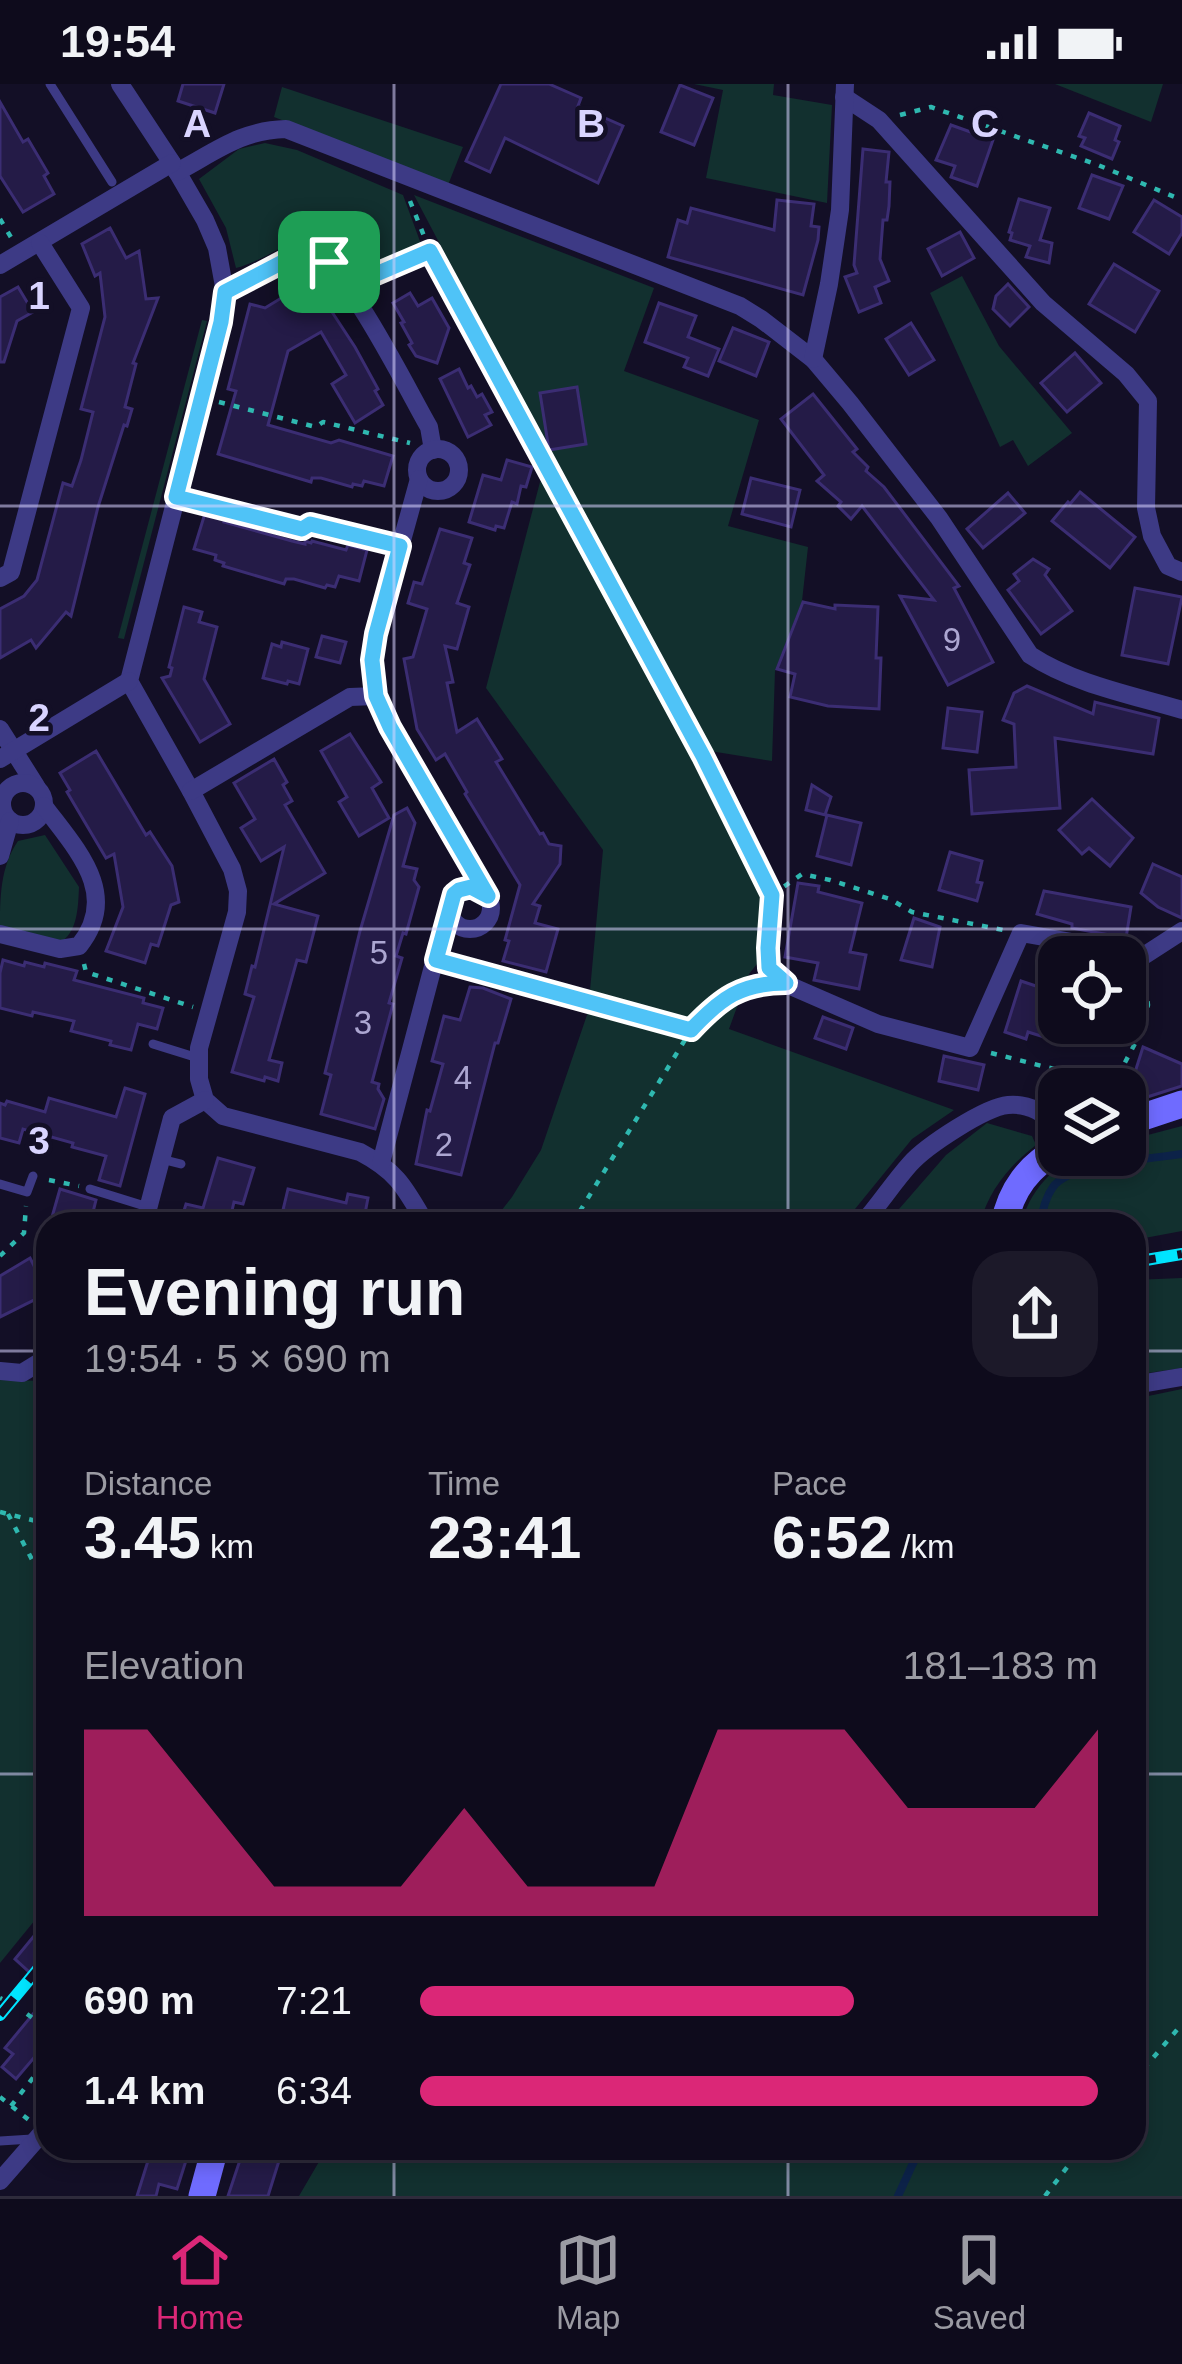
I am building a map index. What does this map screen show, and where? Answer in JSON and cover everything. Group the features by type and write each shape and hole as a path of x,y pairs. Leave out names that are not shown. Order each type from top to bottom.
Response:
{"street":[{"path":"120,84 205,220 217,248 225,292 129,681 232,869 238,892 237,912 199,1058 199,1079 205,1100 223,1116 381,1163 394,1174 418,1212"},
{"path":"844,90 879,120 1043,303 1126,374 1148,401 1146,508 1152,536 1168,566 1182,572"},
{"path":"813,359 840,210 844,90"},
{"path":"0,265 175,167 247,134 286,129 740,306 761,319 813,359 939,518 1030,655 1075,677 1182,710"},
{"path":"0,578 10,572 81,308 40,243"},
{"path":"225,292 298,254 308,252 329,262 348,286 429,428 433,449"},
{"path":"419,479 425,487 446,490 457,480 456,459 433,449 418,463 419,479 372,660 376,696 390,727 488,896 491,910 484,923 464,928 452,919 449,906"},
{"path":"6,755 129,681"},
{"path":"191,791 350,698 376,696"},
{"path":"0,730 6,755 40,797 97,886 89,933 79,946 60,949 0,934"},
{"path":"24,783 40,797 37,819 31,823 17,824 3,809 12,786 24,783"},
{"path":"0,856 10,820"},
{"path":"381,1163 449,906 454,894 465,887 478,888 488,896"},
{"path":"1146,954 1182,932"},
{"path":"786,983 878,1024 970,1048 1022,933 1039,936"},
{"path":"436,960 540,988"},
{"path":"148,1212 171,1162 172,1118 205,1100"},
{"path":"1146,1116 1182,1104"},
{"path":"872,1212 922,1152 1004,1105 1038,1111"},
{"path":"1006,1212 1015,1190 1038,1163"},
{"path":"0,1372 22,1372 36,1364"},
{"path":"0,2182 36,2131"},
{"path":"202,2196 212,2160"}],"lane":[{"path":"50,84 112,182"},
{"path":"153,1044 199,1058"},
{"path":"0,1184 27,1192 33,1176"},
{"path":"90,1189 138,1212"},
{"path":"0,2141 36,2129"}],"path":[{"path":"879,120 931,107 1098,165 1182,200"},
{"path":"400,173 430,251 703,756 772,895 769,968 786,983"},
{"path":"348,286 430,251"},
{"path":"202,398 316,427 323,422 433,449"},
{"path":"176,497 302,529 310,524 400,546"},
{"path":"772,895 802,874 890,899 912,912 1022,933"},
{"path":"100,977 209,1013"},
{"path":"579,1212 691,1030 736,991 762,983 786,983"},
{"path":"540,988 691,1030"},
{"path":"970,1048 1043,1068"},
{"path":"33,1176 90,1189"},
{"path":"0,1256 24,1233 27,1192"},
{"path":"0,1512 36,1521"},
{"path":"8,1514 36,1567"},
{"path":"27,2014 36,2021"},
{"path":"1146,2066 1182,2024"},
{"path":"11,2106 36,2074"},
{"path":"0,2097 36,2126"},
{"path":"1045,2196 1073,2160"}],"green space":[{"path":"694,84 774,84 773,95 832,105 827,203 706,178 723,90"},
{"path":"1055,84 1163,84 1151,122"},
{"path":"282,87 463,147 448,185 274,117"},
{"path":"265,143 297,150 403,195 421,244 349,277 333,257 308,240 236,268 226,228 199,179 239,149"},
{"path":"414,195 654,288 624,371 759,420 728,526 808,547 802,601 775,671 772,761 704,750 554,474 559,470"},
{"path":"962,276 999,346 1072,433 1028,466 1013,440 1000,447 930,293"},
{"path":"202,320 207,321 124,639 118,638"},
{"path":"547,478 755,871 763,951 749,974 729,1029 954,1110 912,1139 852,1212 500,1212 541,1150 588,1012 603,850 486,688 540,482"},
{"path":"45,835 79,887 73,927 58,944 0,929 2,883 12,851 18,841"},
{"path":"987,1123 1032,1136 1036,1145 1001,1180 984,1212 896,1212 946,1155"},
{"path":"1182,1126 1182,1231 1146,1238 1146,1212 1026,1212 1049,1176 1146,1176 1146,1135"},
{"path":"1182,1278 1182,1368 1146,1373 1146,1280"},
{"path":"0,1380 36,1381 36,1919 0,1963"},
{"path":"1182,1389 1182,2196 299,2196 320,2160 1146,2160 1146,1396"}],"building":[{"path":"183,84 224,84 215,113 178,101"},
{"path":"501,84 549,84 581,98 578,106 623,126 598,183 505,138 490,172 466,161"},
{"path":"680,85 713,98 694,145 661,132"},
{"path":"0,102 48,173 44,176 54,194 23,212 0,176"},
{"path":"1089,113 1120,126 1112,159 1081,146 1085,138 1079,136"},
{"path":"951,125 993,140 977,186 951,177 955,166 936,160"},
{"path":"863,149 889,152 889,206 880,259 889,281 875,287 881,303 859,312 845,277 857,273"},
{"path":"1092,175 1123,186 1109,219 1079,208"},
{"path":"1019,199 1050,208 1040,240 1052,243 1049,263 1026,257 1030,246 1010,240"},
{"path":"777,200 814,204 811,226 819,227 818,240 803,295 668,257 678,220 687,223 691,208 774,230"},
{"path":"1154,200 1182,217 1182,233 1169,254 1134,232"},
{"path":"110,228 126,258 139,251 146,299 158,298 133,363 125,407 132,409 98,507 71,616 66,612 36,648 31,640 0,658 0,609 24,596 37,580 63,483 72,486 81,460 93,412 81,409 105,317 100,273 95,276 82,244"},
{"path":"960,232 974,258 942,276 928,249"},
{"path":"1114,264 1159,291 1135,332 1089,304"},
{"path":"311,280 355,347 383,405 355,423 332,384 346,375 321,332 288,351 268,425 393,456 384,486 364,481 352,487 321,478 311,482 218,454 236,391 228,389 250,304 265,308"},
{"path":"1008,284 1029,307 1010,326 993,309 996,296"},
{"path":"18,287 33,312 17,321 4,362 0,362 0,297"},
{"path":"410,293 418,306 432,298 449,328 437,363 416,356 409,345 393,303"},
{"path":"659,303 696,316 688,337 719,349 708,376 684,367 688,358 645,342"},
{"path":"911,323 934,360 909,375 886,339"},
{"path":"733,328 769,342 756,376 719,361"},
{"path":"1075,353 1101,383 1067,412 1041,383"},
{"path":"459,369 468,388 477,397 482,394 492,412 485,415 491,425 468,437 440,379"},
{"path":"577,387 586,444 549,450 540,393"},
{"path":"813,394 857,449 853,452 868,467 866,471 884,487 959,586 954,588 993,662 948,685 900,596 934,600 862,506 851,519 838,506 841,502 817,481 824,475 781,419"},
{"path":"507,460 532,467 504,528 469,522 483,475 501,480"},
{"path":"751,478 800,490 791,527 742,514"},
{"path":"1080,492 1135,537 1110,568 1052,521"},
{"path":"1008,493 1025,513 983,548 967,529"},
{"path":"206,510 226,516 224,522 292,541 367,550 359,581 339,576 335,587 294,579 284,584 223,566 216,555 194,549"},
{"path":"440,529 472,538 464,563 470,565 457,603 469,607 457,649 445,646 457,732 477,719 502,759 496,762 540,834 549,844 561,846 560,864 533,904 540,906 535,923 558,929 546,972 503,961 520,885 445,754 436,760 417,729 404,659 413,657 427,609 408,603 414,582 422,584"},
{"path":"1033,559 1049,569 1045,575 1072,611 1041,634 1008,590 1019,581 1014,574"},
{"path":"1135,588 1182,597 1168,664 1122,655"},
{"path":"803,602 835,609 835,605 878,607 879,709 828,706 790,697 795,674 777,669"},
{"path":"184,607 202,612 199,622 217,627 204,679 230,724 200,742 162,678 170,676"},
{"path":"322,636 346,642 340,663 316,657"},
{"path":"282,642 308,649 299,684 263,678 272,644 281,647"},
{"path":"1027,686 1093,714 1095,702 1159,718 1153,754 1055,738 1060,808 972,814 969,770 1016,767 1014,724 1003,720 1014,693"},
{"path":"948,708 982,712 977,752 943,748"},
{"path":"350,734 381,782 372,788 389,818 359,836 339,802 347,797 321,751"},
{"path":"96,751 146,835 150,832 172,866 179,902 171,905 158,946 151,944 145,963 106,951 123,907 114,854 106,858 60,773"},
{"path":"274,759 292,801 285,805 325,873 274,904 318,916 306,962 297,960 269,1060 282,1063 278,1081 265,1077 264,1081 232,1072 254,997 245,994 284,847 261,861 241,828 255,819 234,783"},
{"path":"812,785 831,797 825,815 806,810"},
{"path":"1092,799 1133,838 1110,866 1089,848 1082,854 1059,830"},
{"path":"407,808 415,823 403,866 417,869 414,880 419,887 396,956 402,958 372,1082 379,1084 384,1099 375,1129 321,1114 331,1075 325,1073 394,815"},
{"path":"827,815 861,823 851,865 817,856"},
{"path":"950,852 982,861 977,901 939,890"},
{"path":"1153,864 1182,877 1182,918 1141,893"},
{"path":"798,883 862,903 850,952 866,955 859,989 814,980 818,963 785,957"},
{"path":"1044,891 1131,907 1126,936 1072,928 1072,924 1037,914"},
{"path":"914,918 940,927 932,967 901,960"},
{"path":"3,960 77,971 74,980 144,998 143,1003 163,1008 157,1029 138,1024 131,1050 71,1031 74,1021 0,1008"},
{"path":"1021,981 1038,987 1038,1035 1028,1032 1026,1039 1005,1032"},
{"path":"470,987 511,999 461,1175 416,1164 443,1064 432,1061 444,1016 460,1020"},
{"path":"823,1017 853,1028 846,1049 815,1038"},
{"path":"1143,1047 1182,1064 1182,1086 1146,1097 1146,1068 1136,1068"},
{"path":"944,1056 984,1065 978,1090 939,1081"},
{"path":"125,1088 145,1094 120,1186 99,1180 106,1156 23,1129 19,1143 0,1138 0,1103 45,1112 49,1098 116,1117"},
{"path":"218,1158 254,1168 243,1204 234,1202 232,1212 184,1212 186,1204 203,1208"},
{"path":"60,1189 96,1200 93,1212 53,1212"},
{"path":"288,1189 346,1203 348,1194 368,1198 365,1212 283,1210"},
{"path":"30,1258 36,1270 36,1299 0,1317 0,1276"},
{"path":"36,1934 36,1978 15,1959"},
{"path":"36,2011 36,2055 16,2079 2,2067 13,2054 5,2048"},
{"path":"148,2160 186,2160 177,2189 159,2184 156,2196 137,2196"},
{"path":"240,2160 279,2160 268,2196 228,2196"}],"waterway":[{"path":"1043,1212 1053,1187 1076,1172 1182,1154"},
{"path":"898,2196 914,2160"}],"railway":[{"path":"1146,1260 1182,1254"},
{"path":"0,2015 36,1972"}],"route":[{"path":"430,251 703,756 772,895 769,968 786,983 762,983 736,991 691,1030 436,960 454,894 471,887 488,896 376,696 372,660 376,634 400,546 310,524 302,529 176,497 225,292 298,254 316,254 329,262 348,286 430,251"}]}
